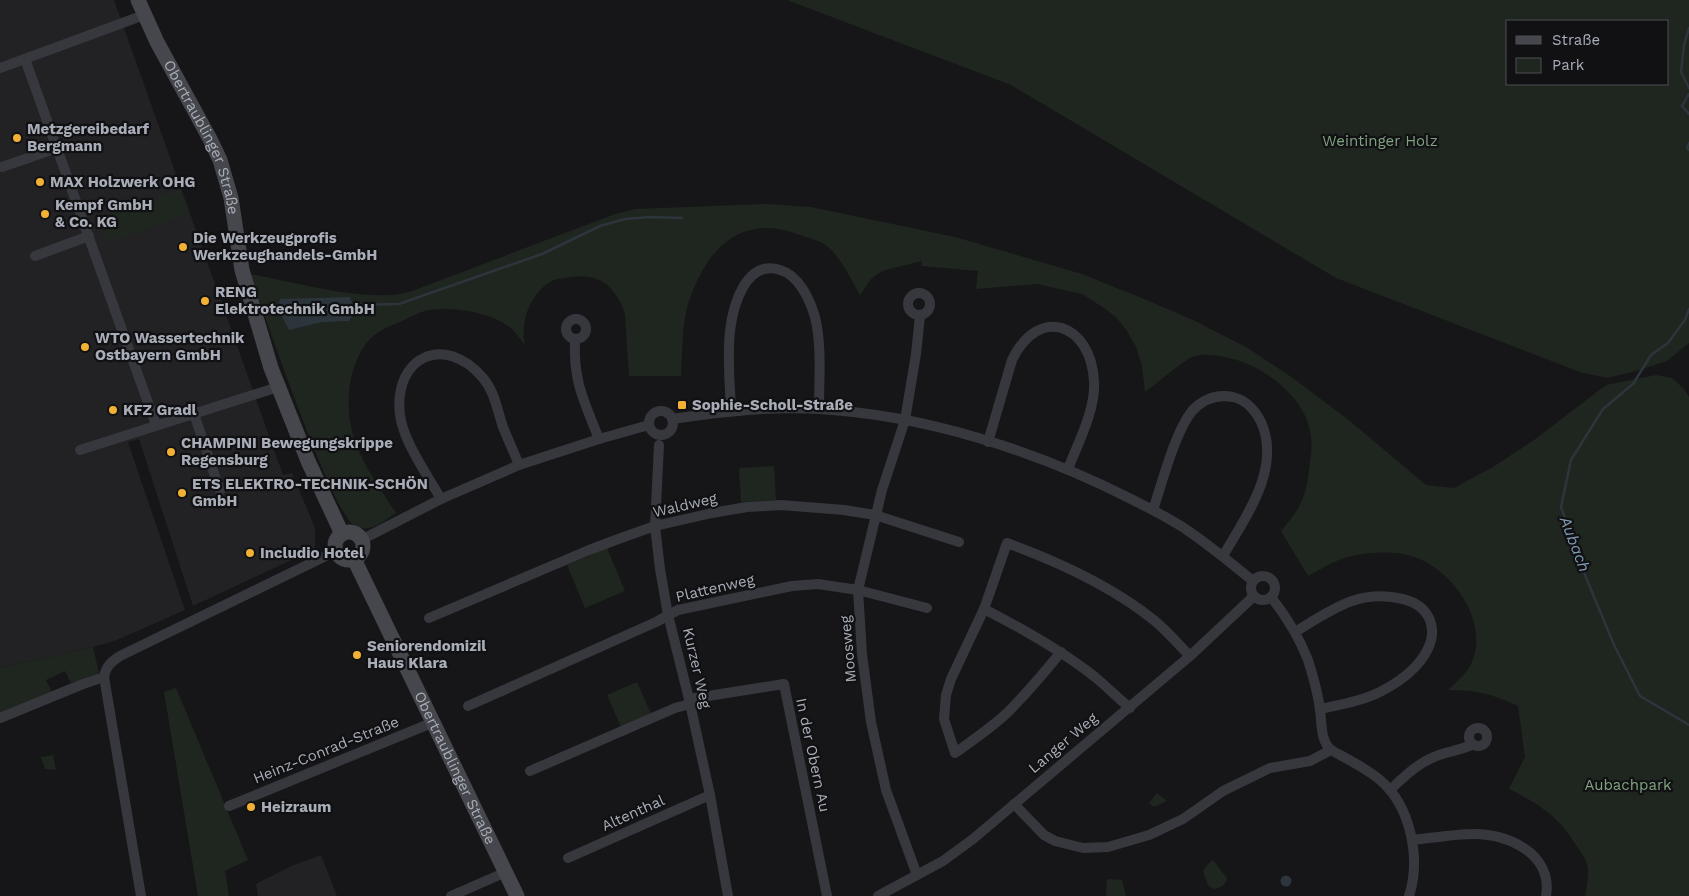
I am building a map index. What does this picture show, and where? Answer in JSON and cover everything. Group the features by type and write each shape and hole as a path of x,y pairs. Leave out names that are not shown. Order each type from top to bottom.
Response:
{"street":[{"name":"Obertraublinger Straße","path":"138,0 171,68 210,138 220,160 232,198 242,270 278,387 308,461 342,534"},
{"path":"0,68 144,15"},
{"path":"25,59 156,425"},
{"path":"2,167 57,148"},
{"path":"35,256 89,236"},
{"path":"732,411 729,351 732,318 744,284 751,275 759,270 769,268 786,272 796,280 806,295 815,318 818,339 819,409"},
{"name":"Moosweg","path":"917,875 886,790 870,722 862,654 858,590 875,515 904,420 916,354 920,316"},
{"path":"988,442 1012,360 1018,347 1039,330 1052,327 1064,328 1075,335 1085,347 1093,365 1094,384 1092,403 1068,469"},
{"path":"575,340 575,372 580,391 599,439"},
{"path":"441,500 408,441 400,416 399,404 403,379 416,362 428,356 452,356 473,368 483,378 495,400 503,426 519,465"},
{"path":"80,450 278,387"},
{"path":"1153,510 1185,421 1194,409 1205,400 1215,396 1236,398 1250,406 1264,429 1267,449 1265,468 1259,489 1251,506 1223,556"},
{"path":"672,419 732,411 819,409 904,420 947,430 1068,469 1109,488 1153,510 1183,528 1223,556 1253,581"},
{"path":"657,411 664,411 672,419 673,423 670,430 663,434 652,432 649,425 651,415 657,411"},
{"path":"194,414 220,491"},
{"path":"361,540 441,500 519,465 649,425"},
{"name":"Kurzer Weg","path":"659,445 655,526 660,569 668,615 710,795 728,896"},
{"name":"Waldweg","path":"429,618 589,550 655,526 747,507 813,506 875,515 960,542"},
{"path":"353,533 361,540 362,551 354,558 349,560 343,559 336,551 335,544 337,538 342,534 353,533"},
{"path":"1061,652 1006,714 984,733 955,753 944,719 946,695 951,679 984,609 1007,543 1068,568 1117,595 1156,622 1190,656"},
{"path":"141,896 104,677 105,669 120,656 336,551"},
{"name":"Obertraublinger Straße","path":"354,558 517,896"},
{"path":"1259,577 1270,578 1275,588 1271,597 1260,599 1254,596 1251,588 1253,581 1259,577"},
{"name":"Plattenweg","path":"468,706 656,622 678,610 792,586 818,584 858,590 927,608"},
{"name":"Langer Weg","path":"878,896 943,861 1130,708 1190,656 1254,596"},
{"path":"1295,632 1346,604 1376,596 1388,596 1412,601 1425,611 1430,618 1432,628 1428,648 1415,667 1390,687 1370,697 1320,709"},
{"path":"1271,597 1295,632 1308,660 1320,709 1324,740 1327,746 1379,778 1390,790 1405,817 1412,840 1415,864 1413,883 1409,896"},
{"path":"984,609 1061,652 1096,678 1130,708"},
{"path":"0,718 82,684 104,677"},
{"name":"In der Obern Au","path":"530,771 689,701 784,684 827,896"},
{"name":"Heinz-Conrad-Straße","path":"228,806 434,722"},
{"path":"1390,790 1424,761 1440,754 1464,749 1473,744"},
{"path":"1014,804 1044,835 1055,841 1083,848 1108,847 1143,837 1164,828 1182,819 1223,791 1270,768 1310,761 1331,750"},
{"name":"Altenthal","path":"568,858 710,795"},
{"path":"1412,840 1476,834 1506,840 1529,852 1542,865 1548,886 1546,896"},
{"path":"451,896 506,872"}],"shaded area":[{"path":"0,0 114,0 283,475 292,473 315,528 315,549 193,606 139,439 128,442 185,610 117,640 0,668"},
{"path":"350,297 355,311 349,321 322,322 289,330 278,309 280,299"},
{"path":"321,855 337,896 258,896 256,884 291,866"},
{"path":"1286,875 1292,881 1286,887 1280,881"}],"green space":[{"name":"Weintinger Holz","path":"787,0 1689,0 1689,343 1667,361 1607,378 1580,372 1336,278 1011,85"},
{"path":"180,189 189,214 108,243 99,218"},
{"name":"Aubachpark","path":"767,204 811,207 955,237 1082,274 1144,299 1193,320 1246,347 1293,378 1350,421 1426,485 1454,488 1493,467 1534,440 1606,385 1656,375 1672,378 1684,389 1689,397 1689,896 1585,896 1588,879 1586,861 1569,835 1555,818 1530,800 1509,789 1525,757 1518,706 1500,698 1484,694 1448,690 1464,675 1471,664 1476,648 1476,631 1471,614 1463,598 1453,584 1440,572 1426,562 1411,556 1392,553 1371,553 1340,560 1308,576 1281,531 1295,514 1303,498 1311,450 1311,436 1307,420 1296,401 1288,392 1270,376 1250,365 1231,358 1201,355 1195,356 1178,366 1145,392 1142,366 1136,347 1127,331 1116,317 1082,294 1037,284 976,289 978,271 921,266 922,261 882,271 871,279 860,295 842,264 825,245 778,229 760,228 745,231 731,238 709,260 700,276 688,303 686,313 681,376 629,376 624,310 614,293 604,282 590,277 556,279 537,294 526,315 525,345 506,324 486,315 451,309 430,310 416,314 382,330 369,340 360,353 350,382 350,422 357,447 368,470 396,513 376,526 360,528 355,526 344,513 315,451 250,274 355,294 398,294 412,291 615,214 635,209"},
{"path":"774,466 776,500 741,502 739,468"},
{"path":"607,548 625,591 585,608 567,565"},
{"path":"93,647 99,673 71,683 65,671 46,680 52,692 0,714 0,668"},
{"path":"637,682 651,714 621,727 607,695"},
{"path":"176,688 248,860 225,871 229,896 198,896 164,692"},
{"path":"53,755 56,770 45,769 41,757"},
{"path":"1157,793 1167,801 1154,807 1149,803"},
{"path":"1213,860 1227,878 1223,885 1214,889 1208,885 1203,871"},
{"path":"1107,879 1122,880 1126,896 1106,896"}],"waterway":[{"name":"Aubach","path":"1689,28 1684,45 1681,72 1689,88"},
{"name":"Aubach","path":"1689,94 1682,106 1689,114"},
{"name":"Aubach","path":"1689,143 1687,148 1689,150"},
{"path":"353,305 399,304 542,254 600,226 625,219 650,217 682,218"},
{"name":"Aubach","path":"1689,309 1685,320 1668,343 1651,355 1633,384 1603,409 1571,460 1561,507 1585,575 1614,645 1640,696 1689,725"}],"place":[{"name":"Metzgereibedarf Bergmann","path":"17,138"},
{"name":"MAX Holzwerk OHG","path":"40,182"},
{"name":"Kempf GmbH & Co. KG","path":"45,214"},
{"name":"Die Werkzeugprofis Werkzeughandels-GmbH","path":"183,247"},
{"name":"RENG Elektrotechnik GmbH","path":"205,301"},
{"name":"WTO Wassertechnik Ostbayern GmbH","path":"85,347"},
{"name":"Sophie-Scholl-Straße","path":"682,405"},
{"name":"KFZ Gradl","path":"113,410"},
{"name":"CHAMPINI Bewegungskrippe Regensburg","path":"171,452"},
{"name":"ETS ELEKTRO-TECHNIK-SCHÖN GmbH","path":"182,493"},
{"name":"Includio Hotel","path":"250,553"},
{"name":"Seniorendomizil Haus Klara","path":"357,655"},
{"name":"Heizraum","path":"251,807"}]}
